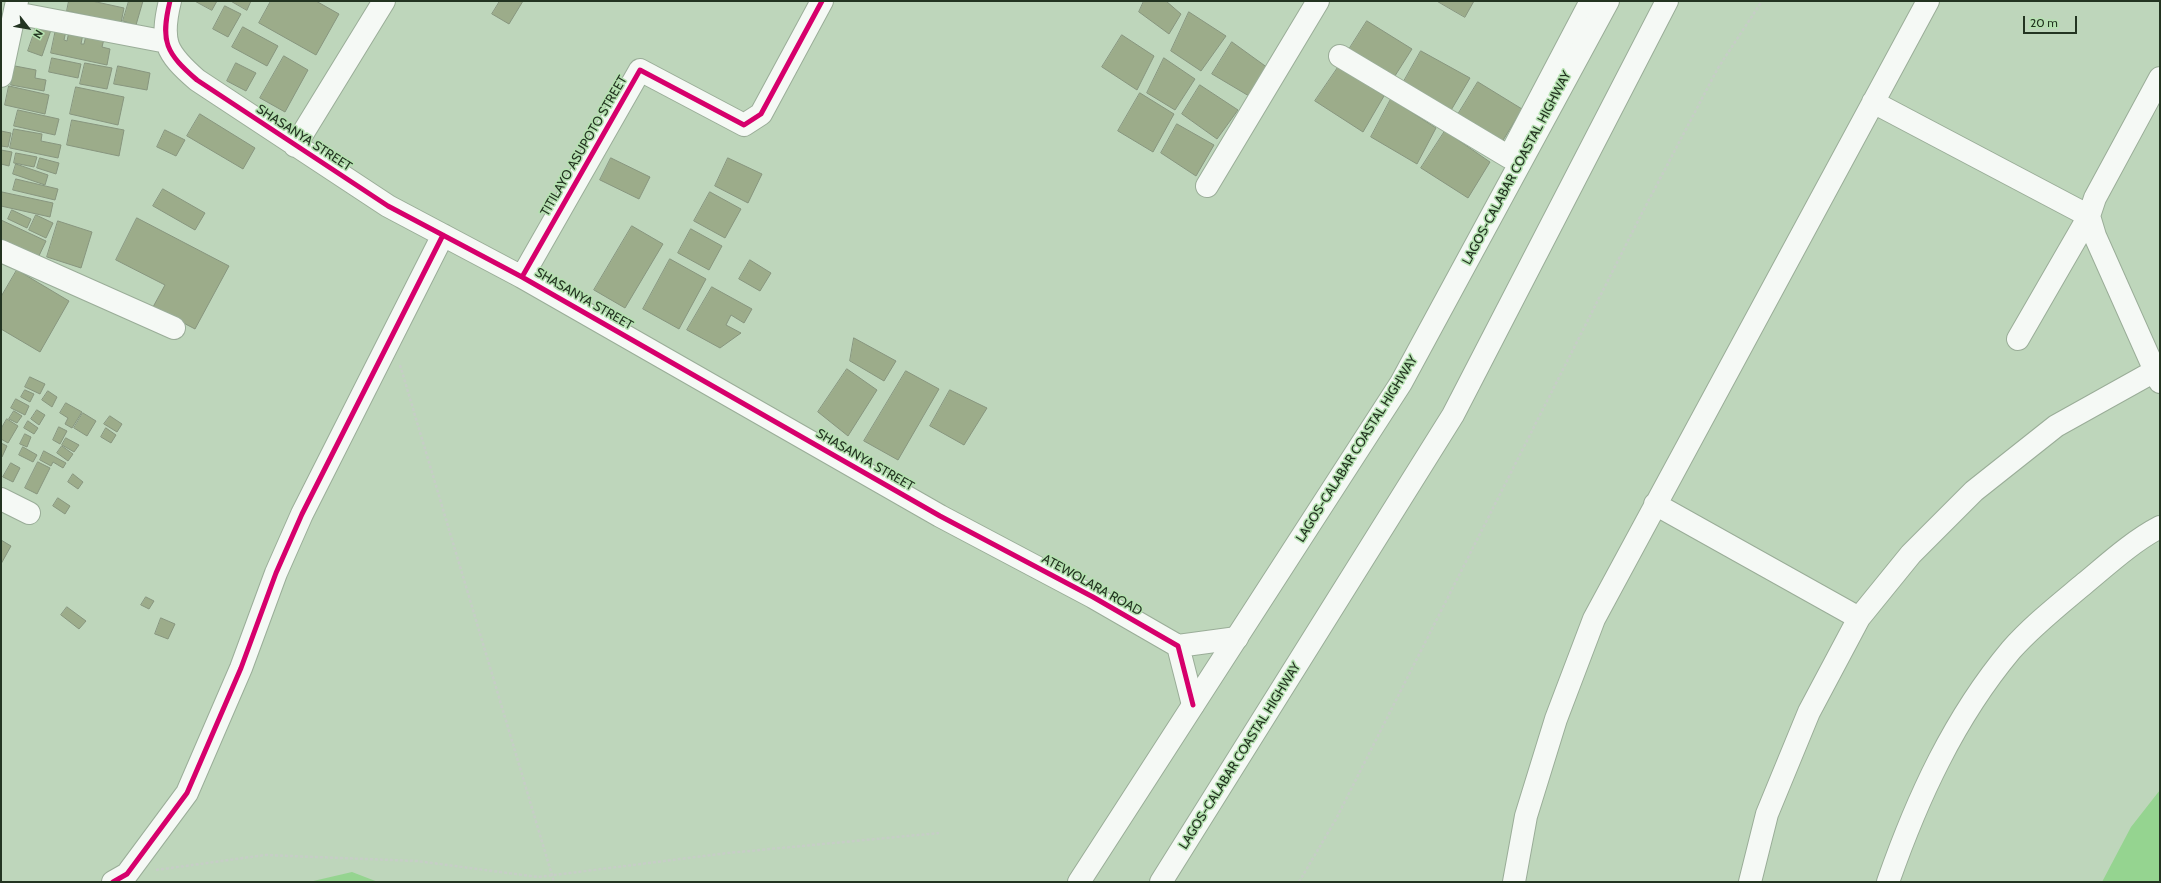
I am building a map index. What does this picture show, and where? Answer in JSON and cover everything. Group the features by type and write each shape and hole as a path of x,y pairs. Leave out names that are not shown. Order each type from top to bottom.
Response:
{"main road":[{"name":"SHASANYA STREET","path":"170,1 165,21 167,42 175,60 197,80 295,146 388,206 522,276 940,516"},
{"path":"295,146 384,1"},
{"name":"TITILAYO ASUPOTO STREET","path":"522,276 640,70 744,125 760,114 822,1"},
{"path":"1207,186 1318,1"},
{"path":"1340,56 1509,157 1590,1"},
{"name":"LAGOS-CALABAR COASTAL HIGHWAY","path":"1079,882 1401,383 1608,1"},
{"name":"LAGOS-CALABAR COASTAL HIGHWAY","path":"1161,882 1453,415 1667,1"},
{"path":"1514,882 1526,816 1556,719 1594,619 1928,1"},
{"path":"1,76 16,7 167,42"},
{"path":"2018,339 2089,216 2095,198 2160,78"},
{"path":"1750,882 1767,814 1809,712 1859,618 1911,554 1974,491 2056,426 2158,373 2095,236 2089,216 1873,102"},
{"path":"120,878 187,793 240,668 276,573 302,514 443,235"},
{"path":"1,251 174,328"},
{"path":"1,499 30,513"},
{"path":"1655,504 1859,618"},
{"name":"ATEWOLARA ROAD","path":"940,516 1093,597 1178,646"},
{"path":"1888,882 1906,830 1936,763 1973,703 2011,650 2056,607 2103,568 2160,527"},
{"path":"1193,705 1178,646 1237,638"}],"path":[{"path":"1299,882 1336,820 1648,201 1718,68 1762,1"},
{"path":"392,337 554,882"},
{"path":"120,878 265,855 417,861 538,877 728,854 939,833"}],"shaded area":[{"path":"2160,790 2160,882 2102,882 2131,827"},
{"path":"352,872 378,882 309,882"}],"building":[{"path":"69,1 92,1 124,8 121,23 67,11"},
{"path":"129,1 143,1 136,25 123,21"},
{"path":"195,1 217,1 212,10"},
{"path":"231,1 251,1 247,10"},
{"path":"271,1 316,1 339,14 316,55 259,23"},
{"path":"500,1 523,1 509,24 492,14"},
{"path":"1144,1 1166,1 1181,14 1169,34 1139,12"},
{"path":"1437,1 1474,1 1465,17"},
{"path":"225,6 241,14 228,37 213,29"},
{"path":"1189,12 1226,36 1201,71 1171,51"},
{"path":"1367,21 1412,49 1393,79 1348,51"},
{"path":"37,25 51,30 42,56 28,51"},
{"path":"243,27 278,46 267,66 232,47"},
{"path":"56,29 66,31 64,40 67,41 69,31 83,34 81,44 84,44 86,35 104,39 102,47 110,49 107,65 51,53"},
{"path":"1122,35 1154,56 1137,90 1102,67"},
{"path":"1232,42 1268,68 1249,96 1212,74"},
{"path":"1421,51 1470,78 1450,112 1403,83"},
{"path":"284,56 308,70 285,112 260,98"},
{"path":"52,58 81,64 78,78 49,72"},
{"path":"1164,58 1195,79 1175,110 1147,93"},
{"path":"85,63 112,68 107,89 80,84"},
{"path":"236,63 256,73 246,91 227,81"},
{"path":"15,66 36,70 35,78 46,80 44,91 11,85"},
{"path":"118,66 150,73 147,90 114,84"},
{"path":"1339,66 1384,96 1363,132 1315,101"},
{"path":"1478,82 1522,109 1502,142 1457,116"},
{"path":"1200,85 1238,110 1217,139 1182,114"},
{"path":"9,86 49,95 45,114 5,105"},
{"path":"76,87 124,97 118,125 70,114"},
{"path":"1140,93 1174,114 1153,152 1118,131"},
{"path":"1391,99 1436,128 1417,164 1371,137"},
{"path":"18,110 59,119 55,135 14,126"},
{"path":"200,114 255,148 243,169 187,136"},
{"path":"72,120 124,130 119,156 67,145"},
{"path":"1177,124 1214,145 1196,176 1161,153"},
{"path":"14,129 42,134 41,141 61,145 58,158 10,148"},
{"path":"165,130 185,140 176,156 157,147"},
{"path":"1,131 11,133 8,147 1,146"},
{"path":"1445,131 1490,162 1468,198 1421,168"},
{"path":"1,150 12,152 9,166 1,164"},
{"path":"16,153 37,157 34,167 14,163"},
{"path":"40,158 59,163 56,174 37,168"},
{"path":"611,158 650,177 639,199 600,180"},
{"path":"728,158 762,174 748,203 715,186"},
{"path":"16,164 48,175 45,185 13,174"},
{"path":"16,179 58,189 55,200 13,190"},
{"path":"163,189 205,213 195,230 153,206"},
{"path":"2,192 53,203 50,217 1,206"},
{"path":"710,192 741,209 725,238 694,221"},
{"path":"12,210 31,219 27,228 8,219"},
{"path":"36,215 53,223 46,238 29,230"},
{"path":"137,218 229,266 195,329 153,307 165,285 116,260"},
{"path":"1,220 46,241 37,260 1,242"},
{"path":"58,221 92,232 81,268 47,257"},
{"path":"632,226 663,244 625,308 594,290"},
{"path":"691,229 722,246 709,270 678,253"},
{"path":"670,259 706,279 679,329 643,309"},
{"path":"750,260 771,273 760,291 739,279"},
{"path":"17,270 69,301 40,352 1,329 1,297"},
{"path":"712,287 752,309 744,323 731,315 726,325 741,333 720,348 687,330"},
{"path":"854,338 896,361 884,381 850,361"},
{"path":"847,369 877,390 848,436 818,412"},
{"path":"906,371 939,389 898,460 864,441"},
{"path":"30,377 45,384 40,394 25,387"},
{"path":"25,390 34,394 30,402 21,397"},
{"path":"950,390 987,408 964,445 930,426"},
{"path":"48,391 57,397 52,407 42,400"},
{"path":"16,399 29,406 25,415 11,408"},
{"path":"66,403 82,412 72,428 65,424 68,418 60,413"},
{"path":"37,410 45,415 39,425 31,419"},
{"path":"14,411 22,416 17,423 9,419"},
{"path":"83,413 96,421 87,436 74,428"},
{"path":"110,416 122,424 117,432 104,424"},
{"path":"7,419 18,426 8,443 1,439 1,429"},
{"path":"28,421 38,428 34,434 24,428"},
{"path":"59,427 67,431 60,444 53,440"},
{"path":"106,428 116,435 111,443 101,437"},
{"path":"25,434 31,437 27,447 20,444"},
{"path":"66,438 79,445 74,452 62,445"},
{"path":"1,443 7,446 2,457 1,456"},
{"path":"62,446 73,454 68,461 57,453"},
{"path":"23,447 37,455 33,462 19,455"},
{"path":"44,451 66,463 63,468 53,462 51,466 40,460"},
{"path":"38,462 50,468 37,494 25,488"},
{"path":"11,463 20,468 13,482 3,477"},
{"path":"73,474 83,482 78,489 68,482"},
{"path":"58,498 70,506 65,514 53,506"},
{"path":"1,540 11,546 1,564"},
{"path":"146,597 154,601 149,609 141,605"},
{"path":"67,607 86,621 79,629 61,615"},
{"path":"161,618 175,624 168,639 155,634"}],"cycle path":[{"path":"170,1 166,27 168,46 178,62 197,80 388,206 522,277 940,516 1093,597 1178,646 1193,705"},
{"path":"522,277 640,70 744,125 761,114 822,1"},
{"path":"113,882 127,874 187,793 241,668 276,573 302,514 443,235"}]}
